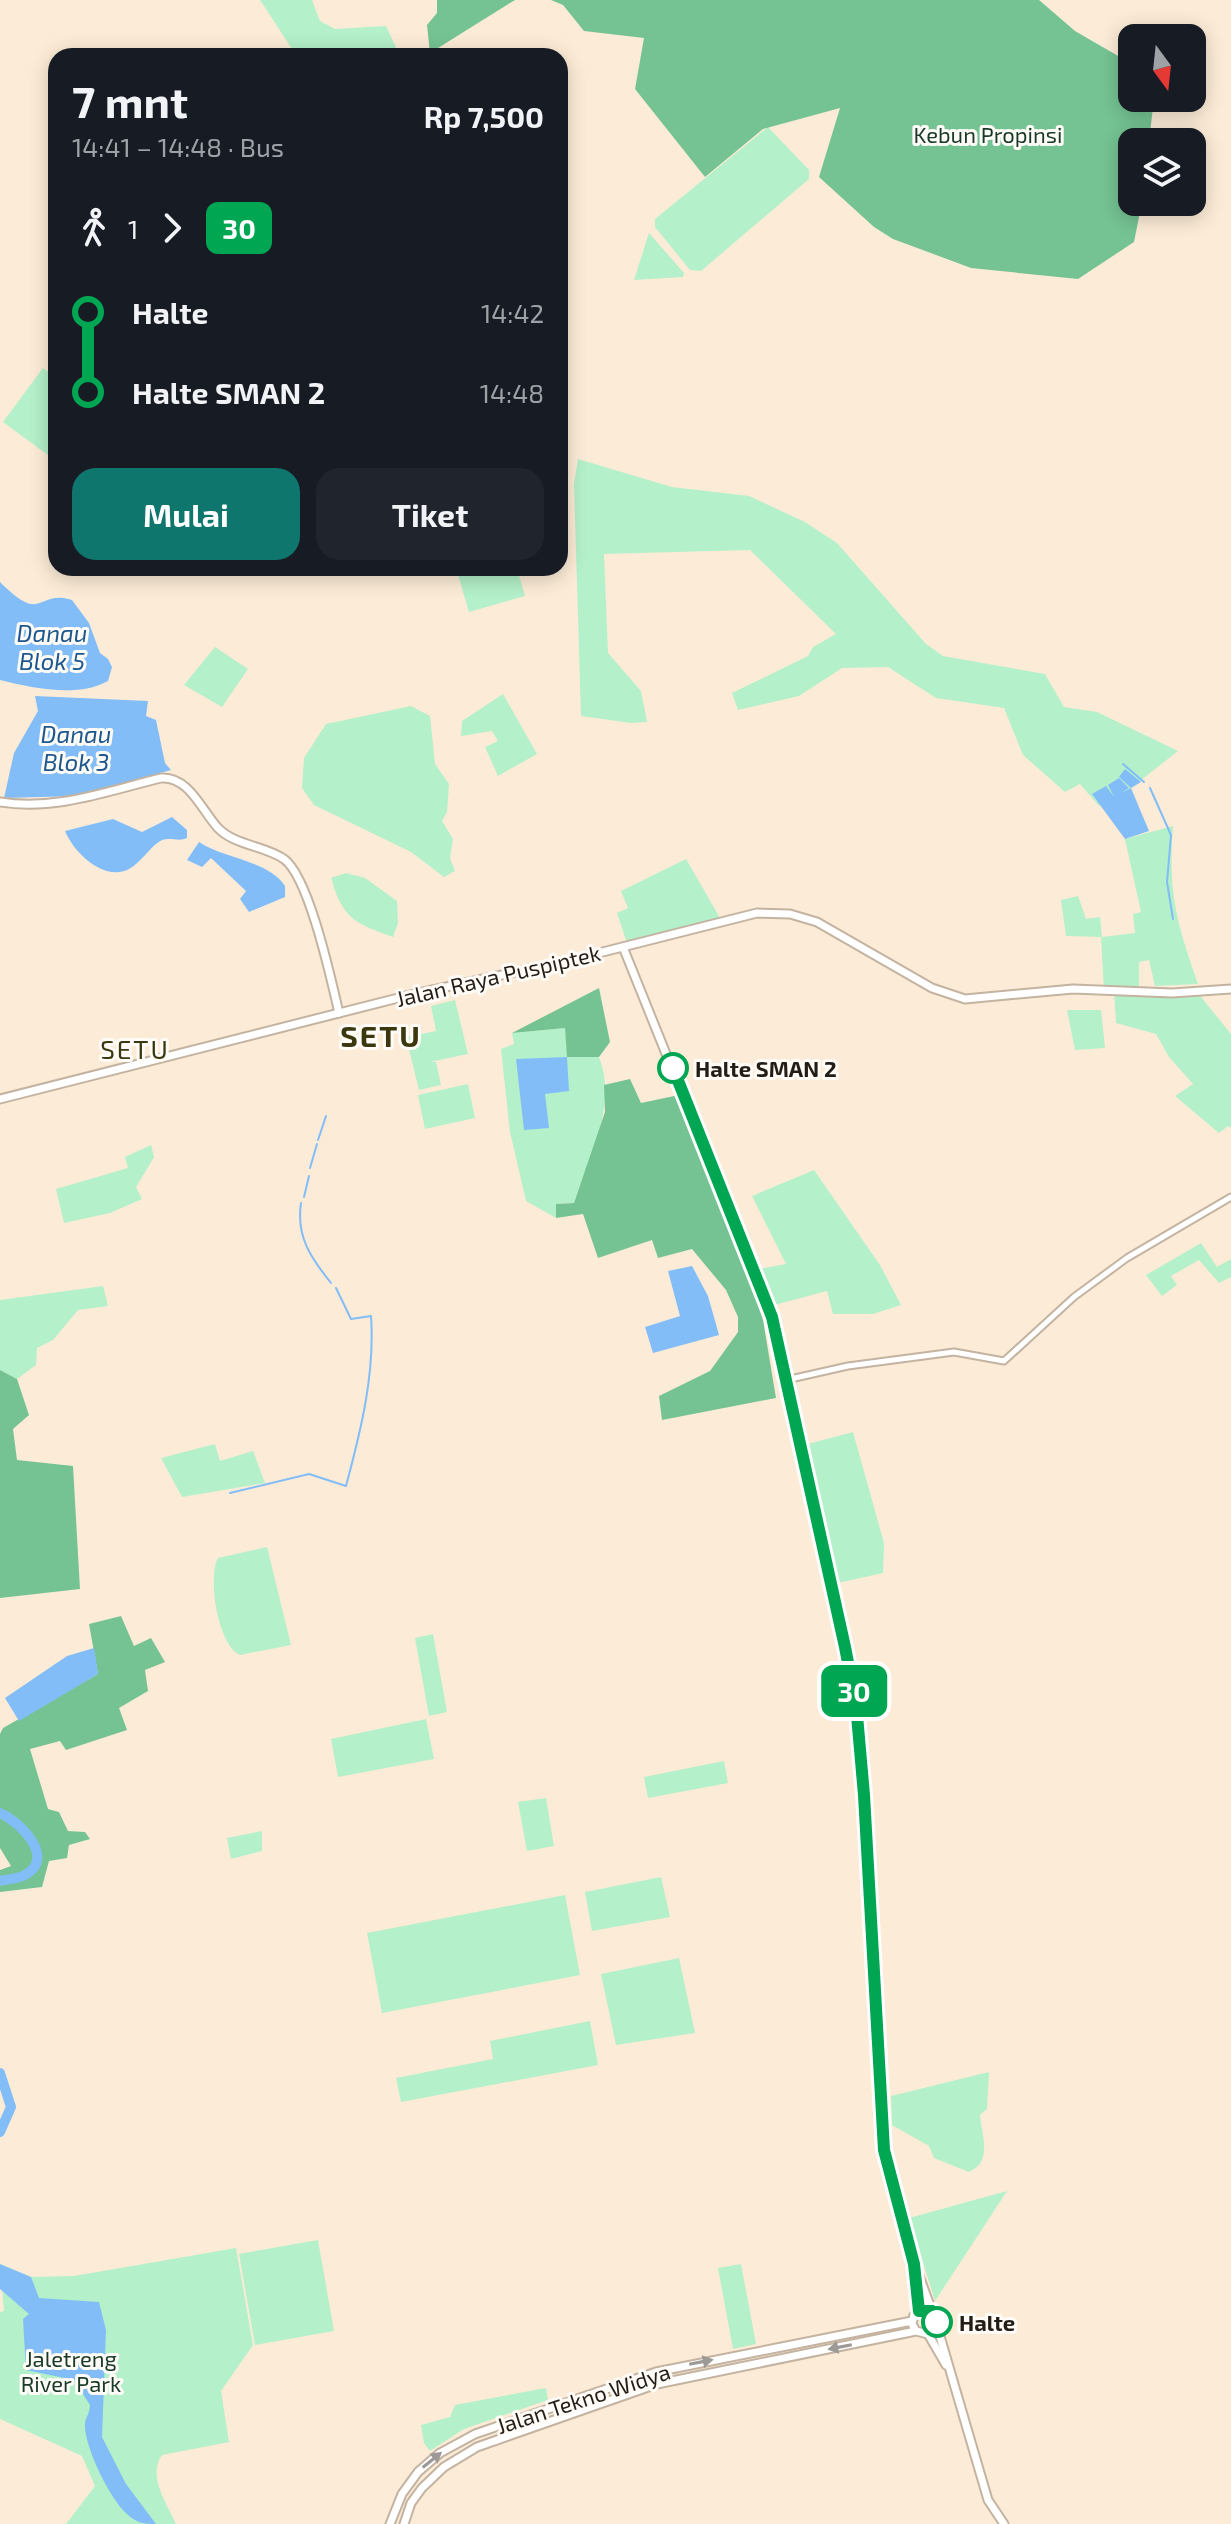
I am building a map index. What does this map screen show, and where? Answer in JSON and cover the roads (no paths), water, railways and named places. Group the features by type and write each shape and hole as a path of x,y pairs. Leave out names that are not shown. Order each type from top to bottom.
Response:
{"main road":[{"path":"0,802 32,805 68,802 161,778 175,779 195,797 219,830 281,857 299,874 339,1013"},
{"name":"Jalan Raya Puspiptek","path":"0,1099 743,915 777,913 823,924 932,988 965,999 1073,989 1172,993 1231,989"},
{"path":"623,947 772,1317 856,1704 884,2150 914,2264 937,2326 988,2500 1004,2524"},
{"path":"914,2264 919,2311 912,2321 916,2331 928,2334 949,2370"},
{"path":"919,2311 932,2311"},
{"name":"Jalan Tekno Widya","path":"390,2524 402,2494 418,2472 440,2453 475,2434 656,2372 912,2321"},
{"path":"928,2334 937,2326"},
{"name":"Jalan Tekno Widya","path":"404,2524 411,2503 444,2467 477,2447 672,2380 916,2331"},
{"path":"522,2418 526,2429"}],"street":[{"path":"786,1380 848,1366 954,1352 1002,1362 1074,1297 1127,1258 1231,1197"}],"water":[{"name":"Danau Blok 5","path":"0,582 14,595 33,604 60,598 72,600 89,623 100,653 112,667 108,681 69,690 0,680"},
{"name":"Danau Blok 3","path":"35,696 148,701 146,716 156,720 165,763 171,770 77,796 4,798 14,753 38,711"},
{"path":"1125,769 1141,782 1131,788 1119,777"},
{"path":"1119,778 1129,788 1121,793 1131,788 1149,831 1125,839 1092,794 1106,786 1114,797 1108,785"},
{"path":"172,817 187,830 187,838 162,840 134,866 119,872 110,872 91,863 75,848 65,831 113,819 142,832"},
{"path":"199,842 268,871 285,886 285,897 249,912 240,899 246,891 211,858 202,867 187,860"},
{"path":"567,1057 569,1091 545,1094 549,1128 524,1130 516,1059"},
{"path":"692,1266 708,1296 719,1335 653,1353 645,1327 680,1316 668,1271"},
{"path":"94,1648 98,1674 19,1721 5,1698 67,1656"},
{"path":"0,2264 31,2277 39,2298 99,2302 106,2330 102,2437 126,2484 156,2524 130,2517 106,2485 88,2445 85,2423 90,2405 74,2380 26,2370 23,2319 29,2314 0,2289"}],"waterway":[{"path":"1123,764 1144,782"},
{"path":"1150,788 1171,835 1167,882 1173,919"},
{"path":"318,1140 326,1116"},
{"path":"310,1168 317,1144"},
{"path":"304,1197 309,1176"},
{"path":"301,1203 303,1237 317,1265 331,1283"},
{"path":"230,1493 309,1474 346,1486 369,1381 371,1316 351,1319 336,1288"},
{"path":"0,1813 25,1832 32,1841 37,1859 34,1868 25,1875 0,1881"},
{"path":"0,2073 11,2107 0,2132"}],"place":[{"name":"Halte SMAN 2","path":"673,1068"},
{"name":"Halte","path":"937,2322"}],"district":[{"name":"SETU","path":"381,1035"},
{"name":"SETU","path":"135,1048"}],"park label":[{"name":"Kebun Propinsi","path":"988,134"},
{"name":"Jaletreng River Park","path":"71,2370"}]}
